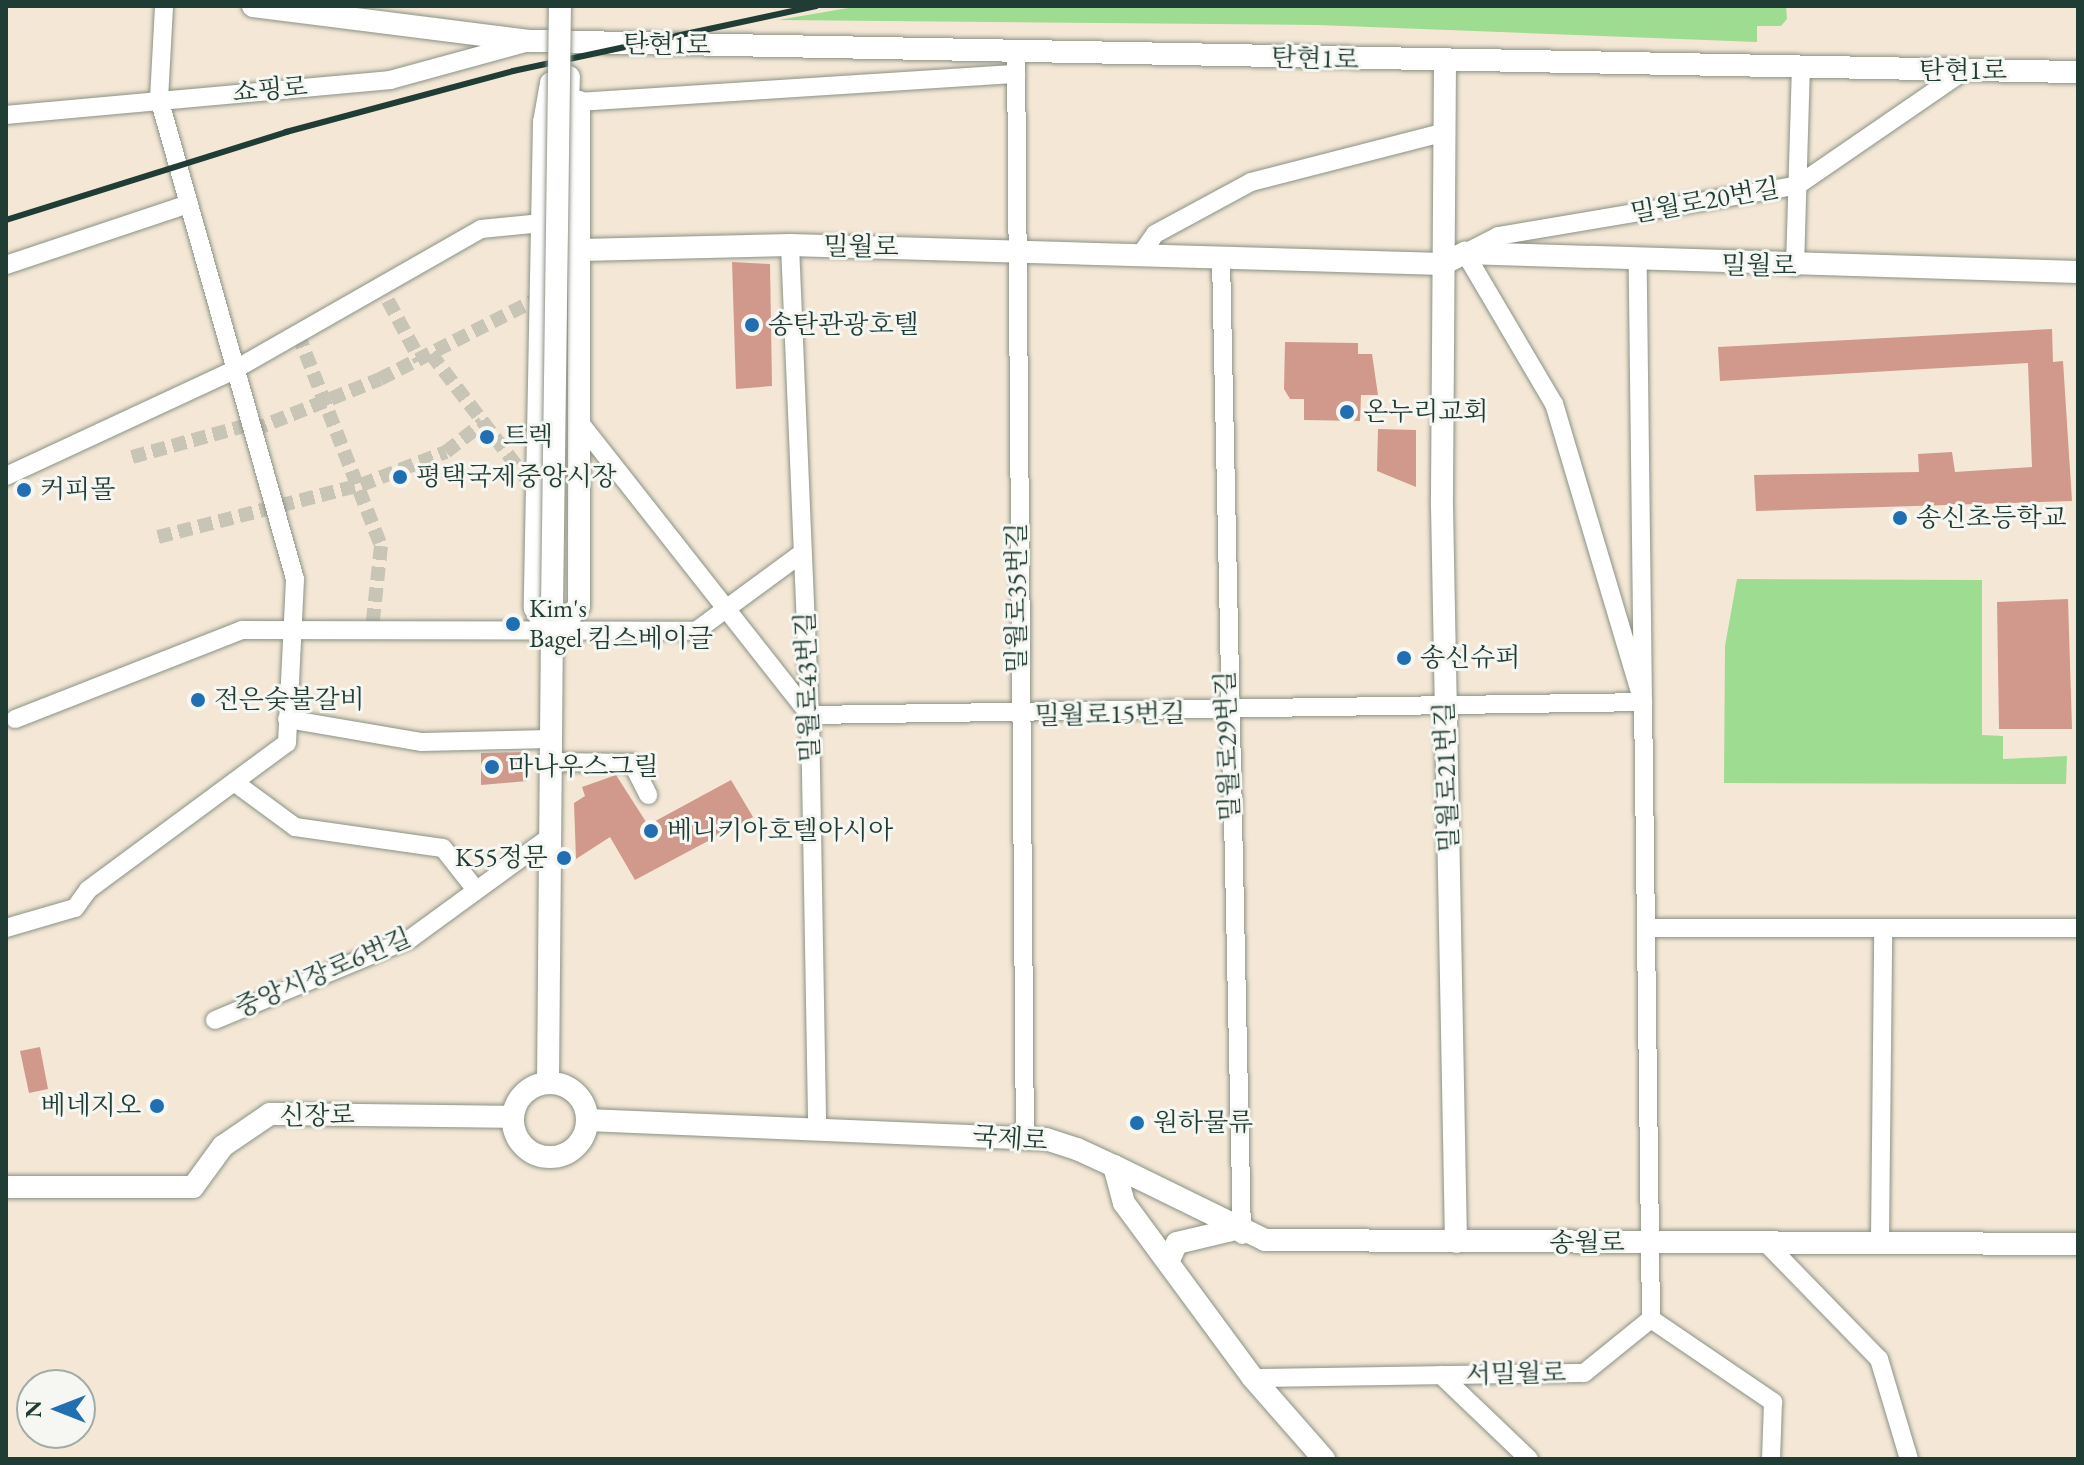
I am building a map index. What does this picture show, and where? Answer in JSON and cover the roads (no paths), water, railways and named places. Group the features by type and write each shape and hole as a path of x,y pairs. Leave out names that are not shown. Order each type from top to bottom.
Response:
{"street":[{"path":"6,928 75,908 88,890 287,743 295,579 159,99 164,6"},
{"path":"253,6 550,42"},
{"path":"548,1083 547,839 560,6"},
{"path":"550,42 568,103 1016,74"},
{"path":"550,42 542,223 535,608 552,636"},
{"name":"쇼핑로","path":"6,115 390,80 550,42"},
{"name":"탄현1로","path":"550,42 1016,50 1801,70 2078,72"},
{"name":"밀월로35번길","path":"1016,50 1017,717 1025,1138"},
{"path":"1443,264 1445,62"},
{"path":"1795,267 1801,70"},
{"name":"밀월로20번길","path":"1465,253 1498,236 1798,185 1964,71"},
{"path":"552,636 579,606 579,102"},
{"path":"1141,254 1155,234 1251,182 1446,132"},
{"path":"6,265 188,204"},
{"path":"6,476 234,370 418,259 481,229 542,223"},
{"name":"밀월로","path":"581,250 790,245 1443,264 1465,253 1638,264 2078,272"},
{"name":"밀월로43번길","path":"790,245 810,715 817,1129"},
{"path":"1465,253 1554,404 1643,702"},
{"name":"밀월로29번길","path":"1221,258 1226,712 1237,1232"},
{"name":"밀월로21번길","path":"1443,264 1444,707 1456,1242"},
{"path":"1638,264 1653,1244 1651,1319 1773,1402 1771,1459"},
{"path":"580,423 722,612 810,715"},
{"path":"15,719 191,646 242,630 295,626 552,636 696,631 802,553"},
{"name":"밀월로15번길","path":"810,715 1017,717 1643,702"},
{"path":"287,719 422,742 549,750 632,763 648,795"},
{"path":"234,782 295,827 443,848 476,890"},
{"name":"중앙시장로6번길","path":"215,1020 410,939 547,839"},
{"path":"1649,928 2078,928"},
{"path":"1880,1239 1883,928"},
{"path":"548,1083 576,1093 587,1120 576,1147 549,1157 523,1145 513,1117 528,1090 548,1083"},
{"name":"신장로","path":"6,1187 193,1187 223,1146 270,1114 513,1117"},
{"name":"국제로","path":"587,1120 1025,1138 1060,1143 1114,1166"},
{"path":"1114,1166 1120,1196 1253,1378 1324,1459"},
{"name":"송월로","path":"1114,1166 1237,1232 1456,1242 1653,1244 1880,1239 2078,1244"},
{"path":"1168,1262 1177,1243 1237,1232"},
{"path":"1766,1243 1879,1359 1909,1459"},
{"name":"서밀월로","path":"1253,1378 1584,1373 1651,1319"},
{"path":"1441,1375 1529,1459"}],"tunnel":[{"path":"378,282 420,360"},
{"path":"253,430 380,379 539,298"},
{"path":"298,334 381,546 372,629"},
{"path":"431,354 535,490"},
{"path":"158,537 361,485 446,452 483,423"},
{"path":"132,457 251,424"}],"railway":[{"path":"6,220 286,132 513,71 816,6"}],"place":[{"name":"송탄관광호텔","path":"752,325"},
{"name":"온누리교회","path":"1347,412"},
{"name":"트렉","path":"487,437"},
{"name":"평택국제중앙시장","path":"400,477"},
{"name":"커피몰","path":"24,490"},
{"name":"송신초등학교","path":"1900,518"},
{"name":"Kim's Bagel 킴스베이글","path":"513,624"},
{"name":"송신슈퍼","path":"1404,658"},
{"name":"전은숮불갈비","path":"198,700"},
{"name":"마나우스그릴","path":"492,767"},
{"name":"베니키아호텔아시아","path":"651,831"},
{"name":"K55정문","path":"564,858"},
{"name":"베네지오","path":"157,1106"},
{"name":"원하물류","path":"1137,1123"}]}
